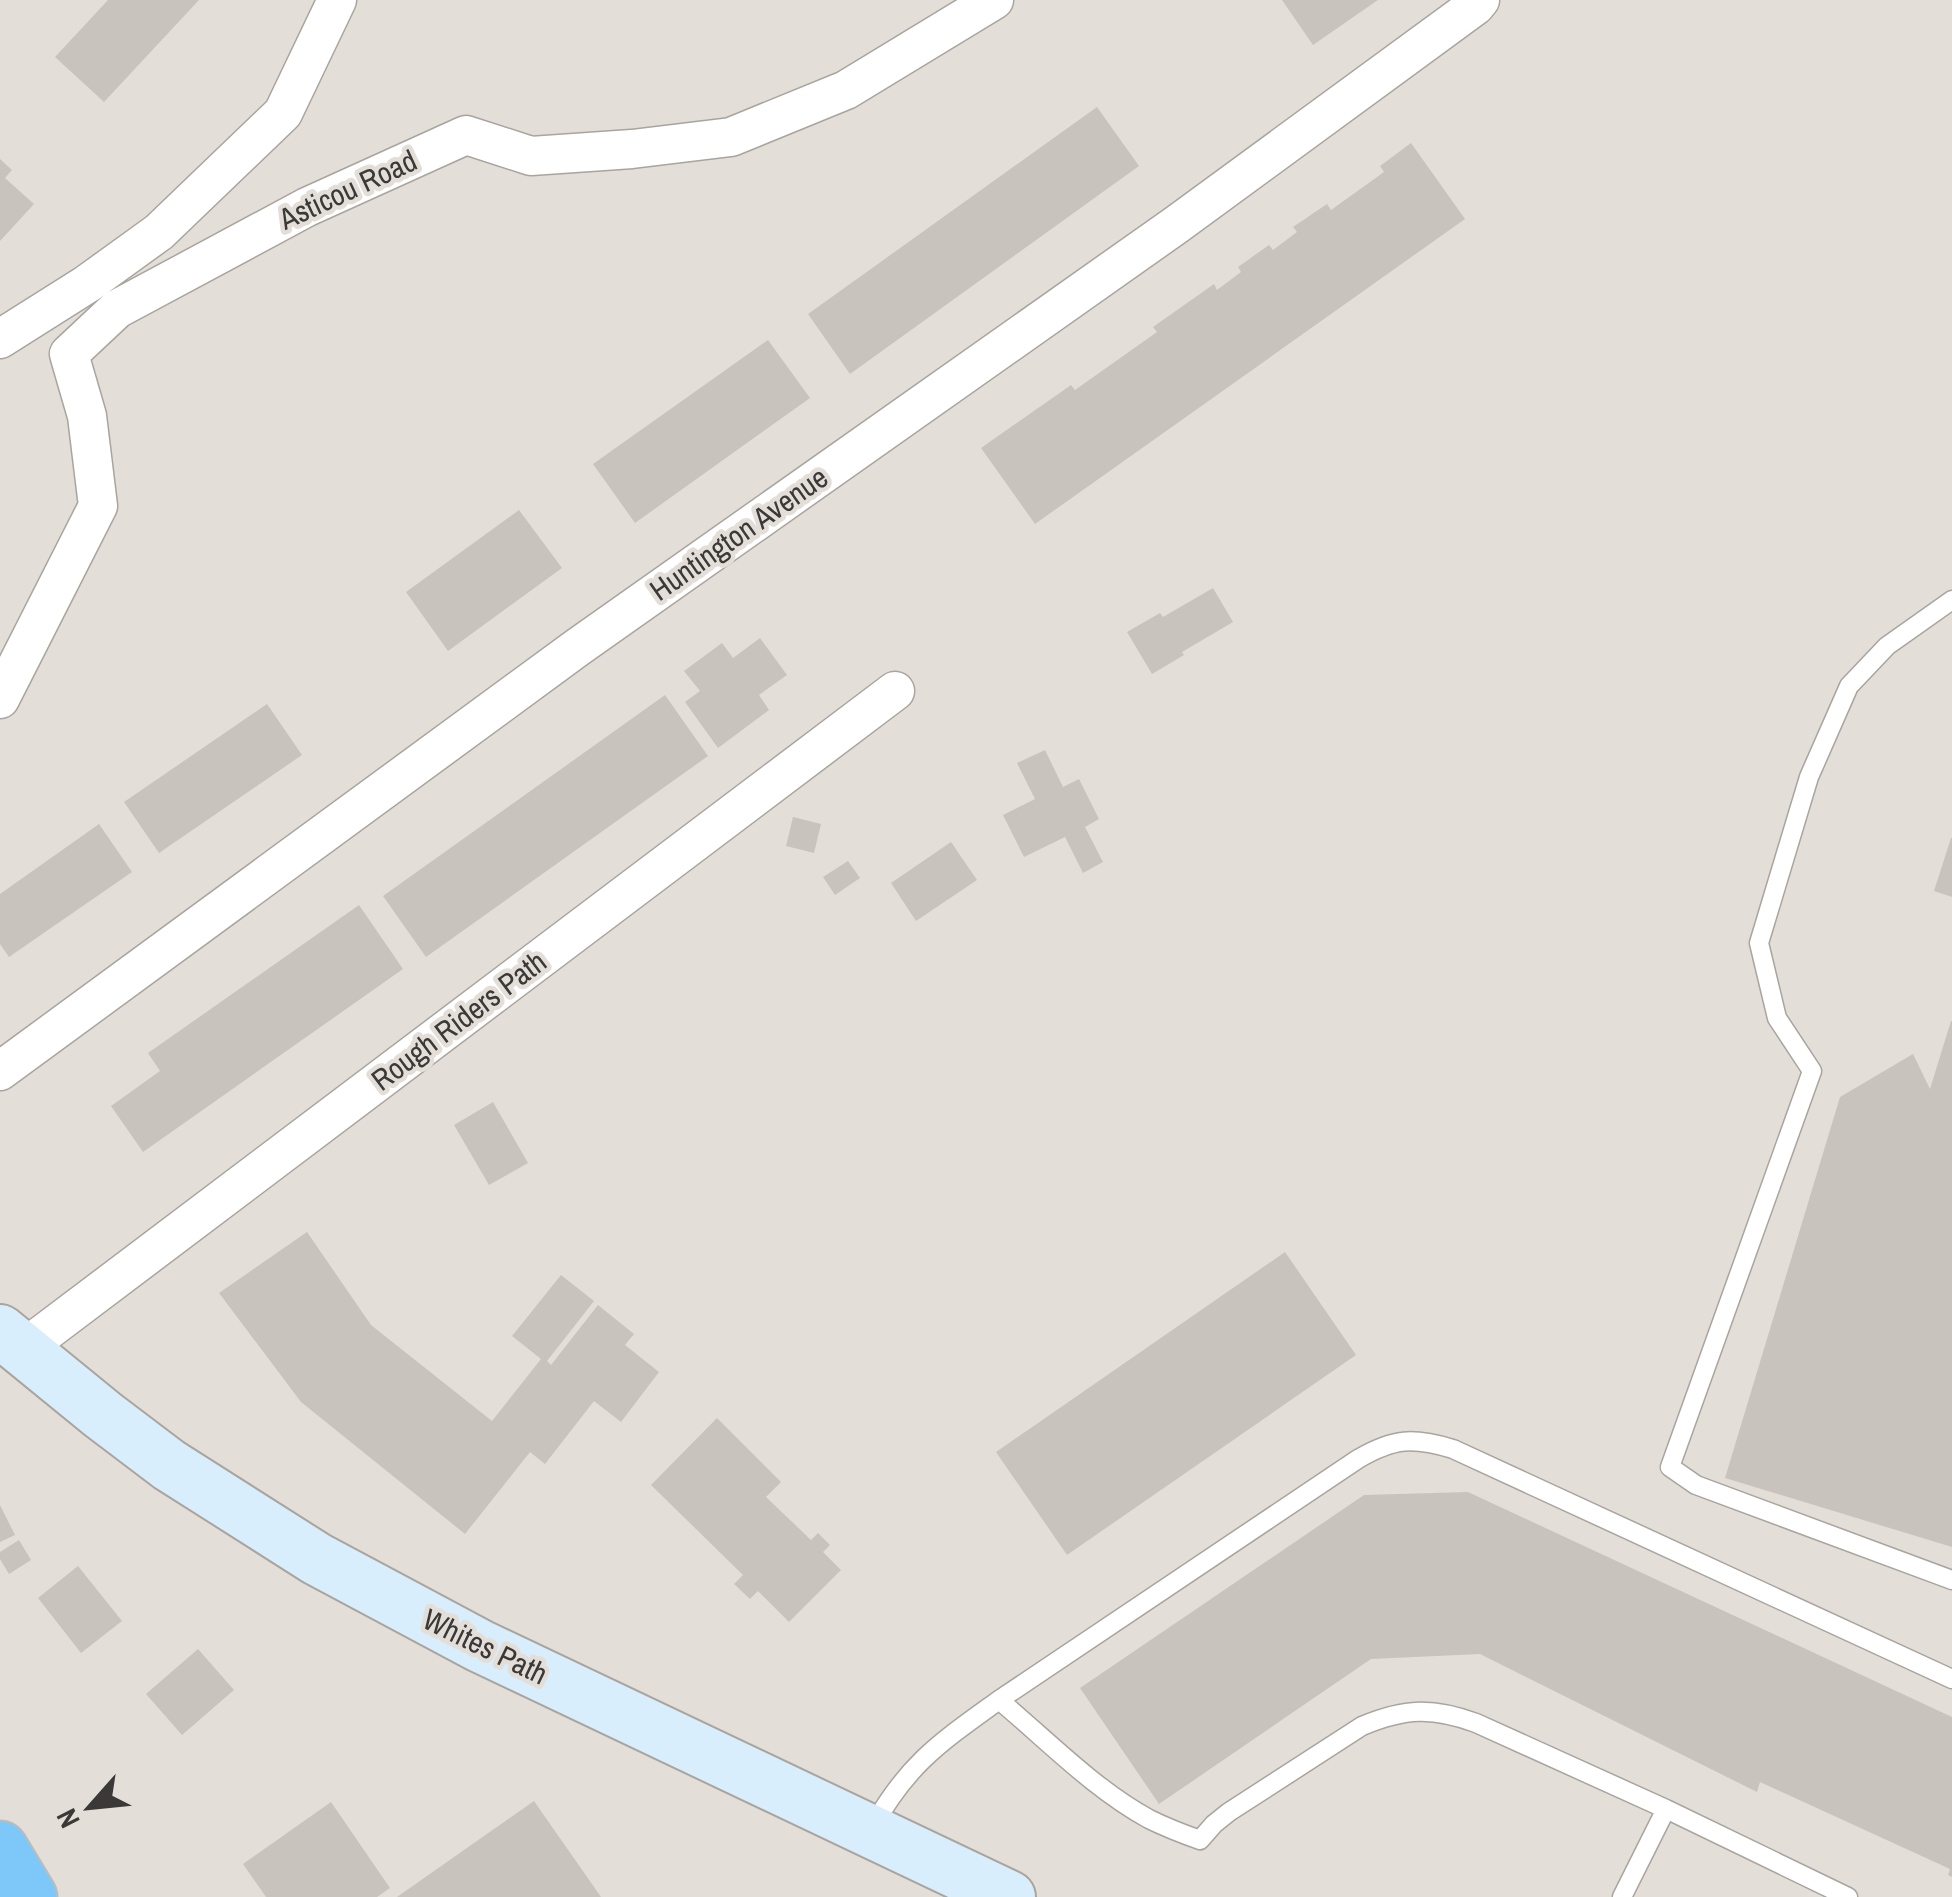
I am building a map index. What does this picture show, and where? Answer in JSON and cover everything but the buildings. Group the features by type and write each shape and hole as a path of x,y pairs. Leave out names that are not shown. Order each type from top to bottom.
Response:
{"highway":[{"path":"0,1850 29,1897"}],"street":[{"path":"0,339 159,232 283,113 337,0"},
{"name":"Asticou Road","path":"0,699 98,506 87,416 69,354 118,309 307,206 466,135 531,156 731,138 846,90 994,0"},
{"name":"Huntington Avenue","path":"0,1071 578,647 1176,225 1480,0"},
{"name":"Rough Riders Path","path":"11,1341 896,692"},
{"name":"Whites Path","path":"11,1341 169,1465 316,1559 480,1646 1009,1897"}],"lane":[{"path":"1952,600 1887,646 1849,686 1809,777 1758,943 1777,1018 1812,1071 1670,1467 1696,1485 1952,1580"},
{"path":"869,1832 889,1797 942,1741 1358,1459 1394,1442 1414,1440 1453,1449 1952,1679"},
{"path":"999,1700 1122,1802 1200,1840 1229,1812 1362,1726 1424,1710 1476,1723 1848,1897"},
{"path":"1622,1897 1666,1809"}]}
